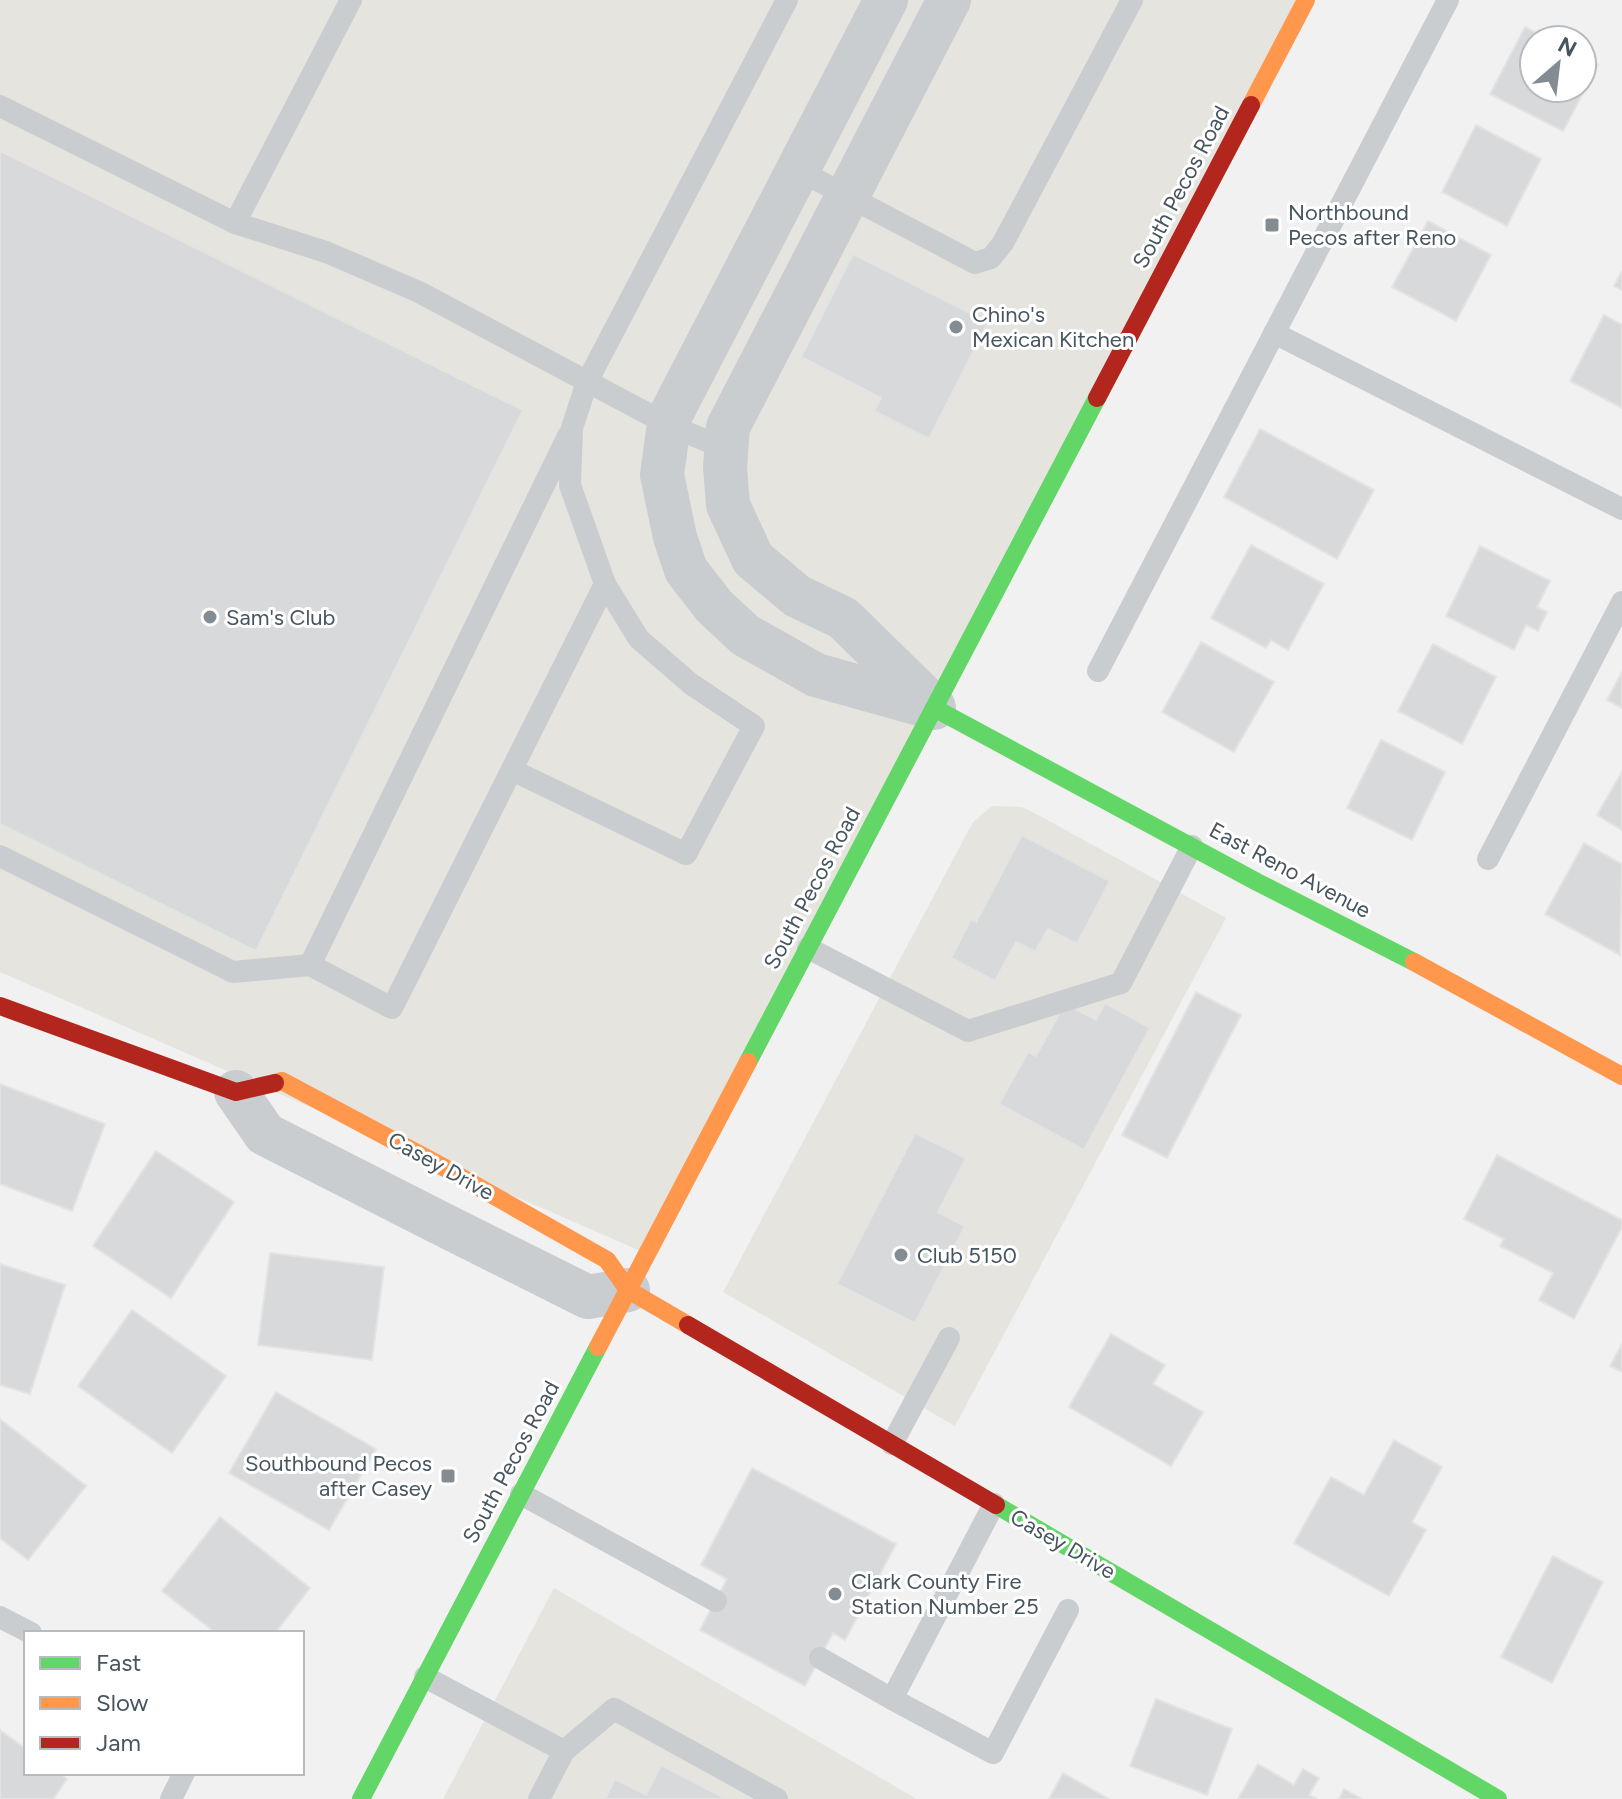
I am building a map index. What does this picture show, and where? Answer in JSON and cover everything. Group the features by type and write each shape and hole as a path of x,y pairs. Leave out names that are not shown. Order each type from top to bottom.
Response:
{"street":[{"path":"886,0 670,416 662,475 675,537 686,570 714,606 745,635 816,675 934,708"},
{"path":"934,708 843,618 797,596 753,559 728,505 726,449 728,427 949,0"},
{"name":"South Pecos Road","path":"361,1799 1306,0"},
{"name":"East Reno Avenue","path":"934,708 1444,977 1622,1076"},
{"path":"0,1006 236,1092 265,1134 588,1297 628,1290"},
{"name":"Casey Drive","path":"628,1290 1498,1799"}],"lane":[{"path":"235,223 351,0"},
{"path":"310,965 572,428 587,382 787,0"},
{"path":"798,170 975,263 991,258 1003,243 1132,0"},
{"path":"1098,671 1448,0"},
{"path":"0,106 235,223 326,252 419,292 669,425 726,449"},
{"path":"1274,333 1622,509"},
{"path":"512,770 686,854 754,726 691,684 639,639 605,584 570,485 572,428"},
{"path":"0,856 233,972 310,965 392,1008 605,584"},
{"path":"1488,859 1622,602"},
{"path":"808,948 968,1031 1121,983 1192,846"},
{"path":"892,1444 949,1338"},
{"path":"521,1494 716,1601"},
{"path":"892,1699 994,1504"},
{"path":"820,1658 993,1753 1068,1610"},
{"path":"0,1617 27,1631"},
{"path":"425,1677 564,1751"},
{"path":"539,1799 564,1751 614,1709 777,1799"},
{"path":"171,1799 183,1775"}],"shaded area":[{"path":"0,0 1309,0 645,1253 0,972"},
{"path":"992,806 1022,807 1226,918 955,1426 723,1292 973,822"},
{"path":"554,1588 917,1799 443,1799"}],"building":[{"path":"1518,40 1518,104 1577,104 1563,131 1490,94"},
{"path":"1476,125 1541,159 1507,226 1442,192"},
{"name":"Sam's Club","path":"0,151 523,410 256,951 0,824"},
{"path":"1428,221 1491,255 1456,321 1392,287"},
{"path":"853,254 988,322 929,439 874,411 881,398 801,357"},
{"path":"1622,271 1622,290 1614,286"},
{"path":"1604,315 1622,325 1622,408 1570,381"},
{"path":"1260,429 1374,490 1337,559 1224,497"},
{"path":"1251,545 1324,584 1288,650 1271,640 1266,648 1211,618"},
{"path":"1480,546 1550,581 1537,607 1547,612 1538,631 1526,625 1514,650 1446,616"},
{"path":"1201,642 1274,682 1234,752 1162,712"},
{"path":"1433,644 1496,677 1462,744 1398,711"},
{"path":"1622,672 1622,708 1607,700"},
{"path":"1381,740 1445,772 1412,840 1347,808"},
{"path":"1622,772 1622,830 1597,815"},
{"path":"1022,835 1110,881 1077,944 1048,929 1035,952 1016,942 995,981 951,958 971,919 976,922"},
{"path":"1584,843 1622,864 1620,955 1545,914"},
{"path":"1196,992 1241,1015 1167,1158 1122,1135"},
{"path":"1065,1003 1096,1020 1105,1003 1150,1028 1084,1150 999,1104 1028,1052 1036,1056"},
{"path":"0,1084 105,1124 72,1211 0,1184"},
{"name":"Club 5150","path":"915,1133 966,1158 938,1212 965,1226 915,1323 837,1284"},
{"path":"156,1151 234,1202 171,1298 93,1246"},
{"path":"1497,1155 1622,1220 1622,1227 1574,1319 1539,1300 1553,1273 1500,1246 1504,1239 1464,1219"},
{"path":"270,1253 384,1267 372,1360 258,1345"},
{"path":"0,1264 65,1285 30,1394 0,1385"},
{"path":"132,1310 226,1376 172,1453 78,1386"},
{"path":"1111,1334 1165,1365 1153,1384 1203,1412 1171,1466 1069,1407"},
{"path":"1622,1344 1622,1372 1610,1366"},
{"path":"276,1392 376,1449 329,1530 229,1473"},
{"path":"0,1419 86,1486 28,1560 0,1538"},
{"path":"1394,1440 1442,1467 1412,1522 1426,1530 1389,1596 1294,1543 1331,1477 1364,1495"},
{"path":"752,1468 896,1544 845,1640 833,1633 805,1686 700,1630 727,1579 701,1565"},
{"path":"220,1517 310,1588 277,1631 213,1631 162,1591"},
{"path":"1553,1556 1603,1582 1552,1683 1501,1657"},
{"path":"1156,1699 1232,1729 1207,1795 1130,1766"},
{"path":"0,1730 24,1748 24,1775 62,1775 67,1779 53,1799 0,1799"},
{"path":"1258,1764 1294,1785 1303,1769 1319,1778 1309,1795 1317,1799 1238,1799"},
{"path":"661,1765 726,1799 605,1799 615,1779 646,1795"},
{"path":"1063,1773 1109,1799 1049,1799"},
{"path":"1344,1789 1362,1799 1339,1799"}],"traffic: fast":[{"path":"748,1062 1097,398"},
{"path":"934,708 1257,882 1414,962"},
{"path":"361,1799 598,1347"},
{"path":"996,1505 1498,1799"}],"traffic: slow":[{"path":"1251,105 1306,0"},
{"path":"1414,962 1622,1076"},
{"path":"598,1347 748,1062"},
{"path":"275,1083 282,1081 445,1168 607,1260 628,1290 688,1325"}],"traffic: jam":[{"path":"1097,398 1251,105"},
{"path":"0,1006 236,1092 275,1083"},
{"path":"688,1325 996,1505"}],"place":[{"name":"Northbound Pecos after Reno","path":"1272,225"},
{"name":"Chino's Mexican Kitchen","path":"956,327"},
{"name":"Sam's Club","path":"210,617"},
{"name":"Club 5150","path":"901,1255"},
{"name":"Southbound Pecos after Casey","path":"448,1476"},
{"name":"Clark County Fire Station Number 25","path":"835,1594"}]}
